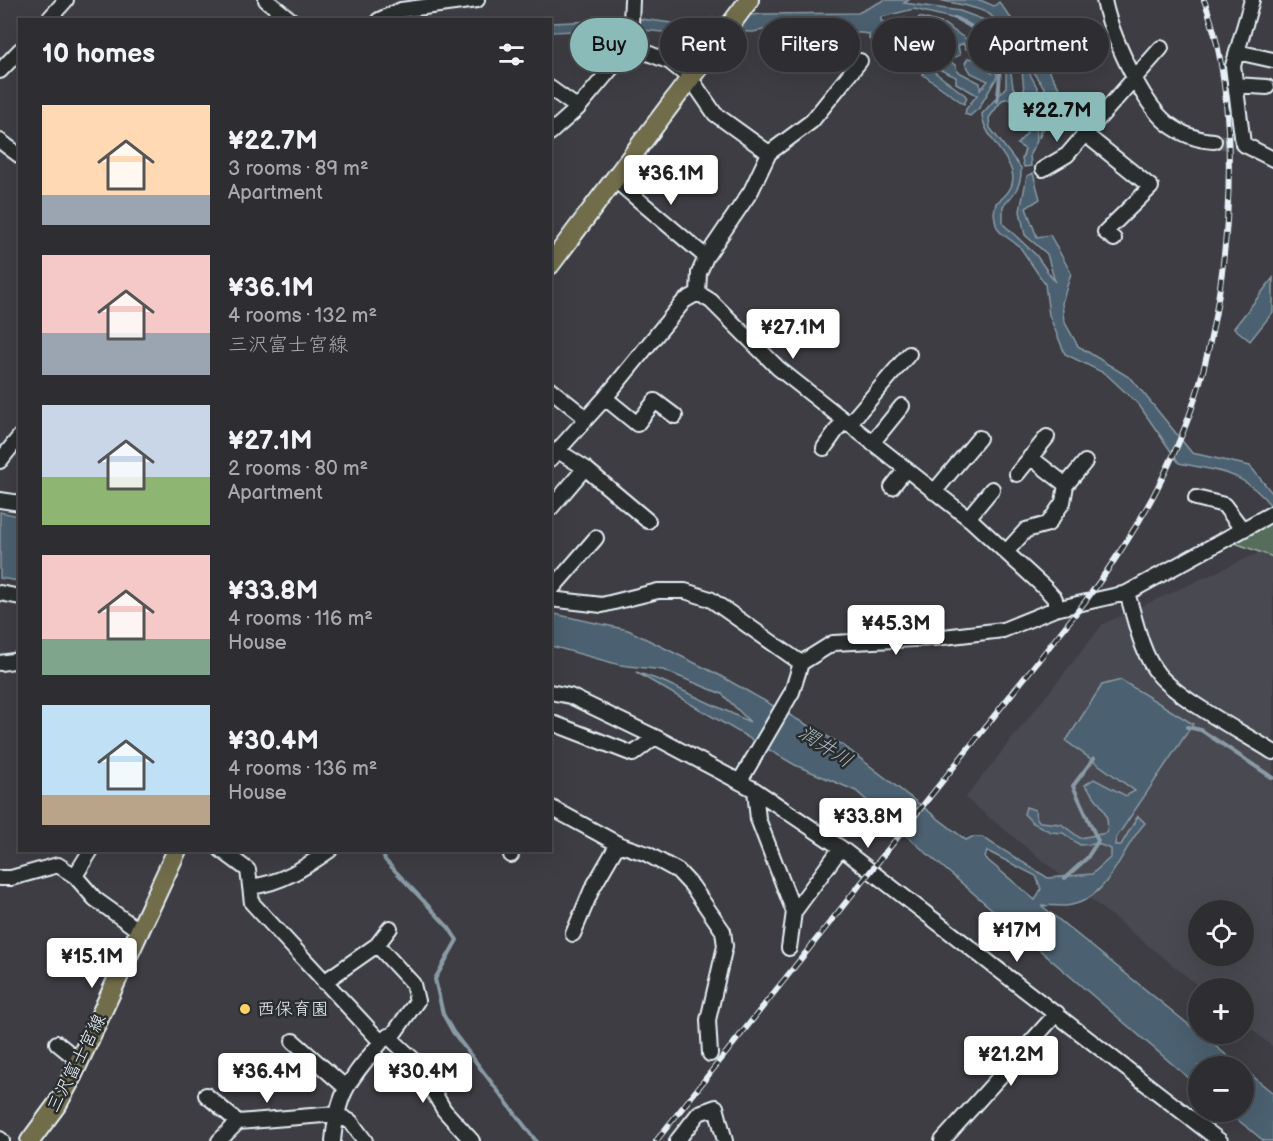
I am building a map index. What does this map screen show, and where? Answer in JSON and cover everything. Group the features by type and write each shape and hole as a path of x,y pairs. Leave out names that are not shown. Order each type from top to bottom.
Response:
{"main road":[{"path":"552,262 746,5"},
{"name":"三沢富士宮線","path":"30,1141 58,1103 141,932 176,852"}],"street":[{"path":"50,18 66,0"},
{"path":"390,18 477,0"},
{"path":"1104,0 1107,16 1135,79 1166,122 1197,140 1214,141"},
{"path":"1252,0 1233,66 1235,85 1243,144 1273,159"},
{"path":"269,1 289,18"},
{"path":"1043,169 1067,155 1161,48"},
{"path":"648,50 670,62 691,79 715,114 769,153"},
{"path":"0,71 18,52"},
{"path":"1237,52 1273,60"},
{"path":"552,131 578,108 606,72"},
{"path":"698,293 699,273 706,256 751,191 769,153 812,120 851,72"},
{"path":"1235,85 1267,87"},
{"path":"552,89 578,108"},
{"path":"1085,134 1151,187 1105,232 1114,239"},
{"path":"0,141 18,154"},
{"path":"615,180 706,256"},
{"path":"648,521 585,468 554,455 585,417 605,398 684,301 698,293"},
{"path":"698,293 711,301 778,368 968,518 1055,599 1054,609"},
{"path":"824,448 909,354"},
{"path":"552,391 585,417"},
{"path":"605,398 637,424 655,401 675,416"},
{"path":"872,443 902,406"},
{"path":"1017,474 1047,437"},
{"path":"0,461 18,438"},
{"path":"934,492 979,438"},
{"path":"1030,457 1066,485"},
{"path":"1006,552 1026,530 1048,524 1063,502 1066,485 1085,462"},
{"path":"552,507 585,468"},
{"path":"892,487 906,469"},
{"path":"968,518 992,489"},
{"path":"1196,498 1224,505 1242,529"},
{"path":"0,500 18,503"},
{"path":"740,781 792,692 801,663 833,643 935,638 1003,630 1054,609 1127,592 1269,515"},
{"path":"552,589 596,538"},
{"path":"552,599 602,605 658,591 692,593 710,599 801,663"},
{"path":"1127,592 1143,644 1157,673 1177,691 1273,752"},
{"path":"0,593 18,597"},
{"path":"0,663 18,660"},
{"path":"552,692 570,696 740,781 841,848 1057,1013 1211,1138"},
{"path":"552,723 633,754 655,737"},
{"path":"755,790 758,819 794,912"},
{"path":"552,808 618,844 647,854 678,871 692,886 723,932 726,946 708,1020 710,1054"},
{"path":"573,934 592,889 618,844"},
{"path":"789,948 794,912 841,848"},
{"path":"75,876 90,852"},
{"path":"224,852 248,870 252,903 324,982 386,1040 416,1062 444,1110 472,1141"},
{"path":"250,887 272,884 294,874 327,852"},
{"path":"0,878 11,878 58,865 75,876 95,899 141,932"},
{"path":"324,982 377,945 390,928"},
{"path":"333,1141 336,1114 345,1087 417,1001 413,984 377,945"},
{"path":"942,1141 1057,1013"},
{"path":"293,1041 345,1087"},
{"path":"57,1043 79,1061"},
{"path":"206,1095 238,1122"},
{"path":"676,1141 699,1113 716,1107 725,1141"},
{"path":"219,1141 238,1122 336,1114 351,1122 365,1141"}],"shaded area":[{"path":"1273,546 1273,1047 1254,1031 1254,978 1189,978 965,798 1103,624"}],"green space":[{"path":"1273,522 1273,557 1235,543"}],"water":[{"path":"884,0 909,0 904,3 960,11 979,18 968,18 968,23 956,18 914,9 881,18 872,18 872,41 869,39 869,34 860,33 860,18 759,18 759,31 753,32 747,32 747,18 714,18 764,14 858,13"},
{"path":"940,0 980,0 994,6 999,2 1011,18 992,18 978,9"},
{"path":"648,20 660,21 660,32 648,31"},
{"path":"570,22 570,31 552,32 552,23"},
{"path":"956,32 966,39 968,37 968,50 963,43 958,46 960,55 956,57"},
{"path":"956,66 957,71 980,83 980,90 988,81 970,72 996,72 997,77 979,108 970,116 965,114 966,109 977,95 956,83 956,77 945,72 956,72"},
{"path":"934,72 965,95 967,98 964,104 922,74"},
{"path":"1006,72 1011,72 1013,87 1036,125 1037,141 1030,154 1031,166 1024,167 1022,159 1025,149 1017,144 1027,133 1010,98 1002,100 989,118 990,128 1021,168 1020,180 1016,189 1003,206 1003,224 1036,255 1055,282 1047,254 1025,235 1020,211 1027,176 1033,173 1040,199 1026,208 1037,237 1050,235 1071,273 1062,303 1064,321 1078,346 1132,379 1192,453 1250,466 1273,494 1273,508 1242,480 1220,471 1179,463 1139,405 1106,374 1065,354 1049,315 1045,284 1020,247 1000,232 996,225 994,213 996,203 1008,192 1013,181 1011,170 991,138 982,114 1006,87"},
{"path":"1022,72 1029,72 1051,114 1039,138 1041,114 1029,103 1024,90"},
{"path":"1033,72 1049,72 1063,94 1052,113 1049,109 1052,95"},
{"path":"1273,278 1273,312 1250,341 1234,328"},
{"path":"0,512 18,516 18,581 0,578"},
{"name":"潤井川","path":"552,613 628,630 719,675 844,746 966,840 972,837 982,837 1048,878 1092,874 1111,857 1111,849 1098,844 1080,845 1063,833 1051,832 1033,823 1024,814 1026,807 1035,810 1036,818 1040,822 1061,824 1080,838 1106,833 1108,826 1105,813 1085,785 1094,779 1126,796 1135,791 1066,741 1102,685 1121,680 1193,724 1116,838 1115,845 1121,845 1138,816 1145,823 1104,884 1093,895 1081,902 1066,906 1042,906 1188,1024 1188,1044 1213,1044 1228,1056 1188,1056 1188,1077 856,791 795,765 636,672 662,681 750,722 722,694 663,670 620,665 552,646","holes":["987,851 1036,876 1041,889 1035,900 985,858"]},
{"path":"1254,1077 1273,1093 1273,1141 1264,1141 1240,1122 1254,1122"}],"waterway":[{"path":"956,19 980,33 994,51 1000,73 997,101"},
{"path":"1187,727 1201,730 1273,778"},
{"path":"1065,878 1087,858 1098,841 1073,786 1094,758"},
{"path":"383,852 385,860 449,928 457,940 435,979 443,1014 453,1032 536,1141"}],"tunnel":[{"path":"1214,141 1243,144"}],"railway":[{"path":"656,1141 1084,603 1126,542 1163,478 1183,432 1199,386 1212,333 1227,217 1229,157 1226,100 1218,47 1204,0"}],"place":[{"name":"西保育園","path":"245,1009"}]}
